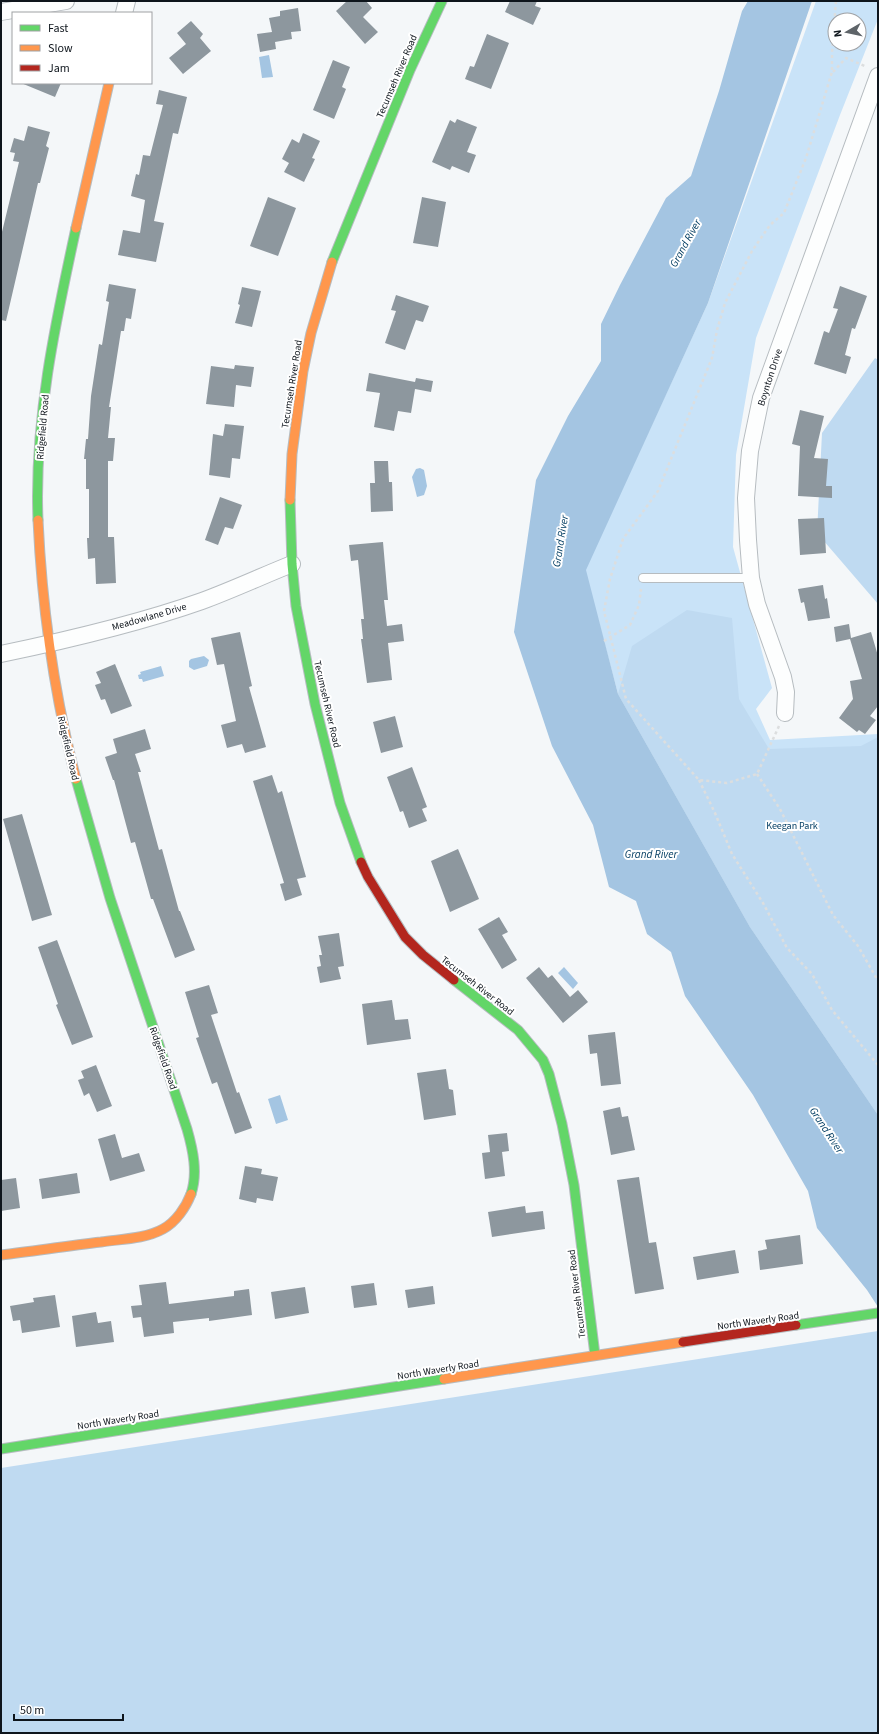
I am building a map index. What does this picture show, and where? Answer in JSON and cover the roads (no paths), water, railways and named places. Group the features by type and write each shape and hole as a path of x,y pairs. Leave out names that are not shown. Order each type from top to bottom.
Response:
{"street":[{"path":"1,12 66,1"},
{"path":"124,12 127,1"},
{"name":"Tecumseh River Road","path":"442,1 410,70 334,257 311,333 303,371 292,454 290,495 292,564 296,606 315,704 340,803 355,848 368,877 380,899 405,937 422,955 518,1030 543,1060 562,1124 574,1185 595,1355"},
{"name":"Boynton Drive","path":"784,713 786,692 783,677 757,604 751,578 746,498 750,451 761,398 875,72"},
{"name":"Ridgefield Road","path":"1,1254 130,1238 150,1234 164,1228 188,1204 194,1186 194,1167 189,1136 181,1106 113,906 77,783 58,701 49,644 40,562 38,506 40,436 49,368 64,288 109,84"},
{"name":"Meadowlane Drive","path":"1,654 49,644 202,601 292,564"},
{"name":"North Waverly Road","path":"1,1449 595,1355 878,1313"}],"lane":[{"path":"643,578 751,578"}],"water":[{"name":"Grand River","path":"748,1 812,1 708,303 586,570 618,694 750,927 878,1115 878,1307 867,1290 817,1228 808,1191 753,1095 685,996 671,952 647,934 636,901 609,887 593,825 552,746 514,632 536,480 568,416 601,361 601,324 620,285 666,198 691,176 719,91 742,11"},
{"path":"269,55 273,77 262,78 259,57"},
{"path":"420,468 424,470 427,486 424,495 417,497 412,477 416,469"},
{"path":"204,656 209,660 207,666 194,670 189,667 189,661 191,659"},
{"path":"161,666 164,676 143,682 142,679 139,679 138,675 141,674 140,672"},
{"path":"564,967 578,983 573,989 558,973"},
{"path":"280,1095 288,1120 276,1124 268,1099"}],"park label":[{"name":"Keegan Park","path":"792,825"}]}
